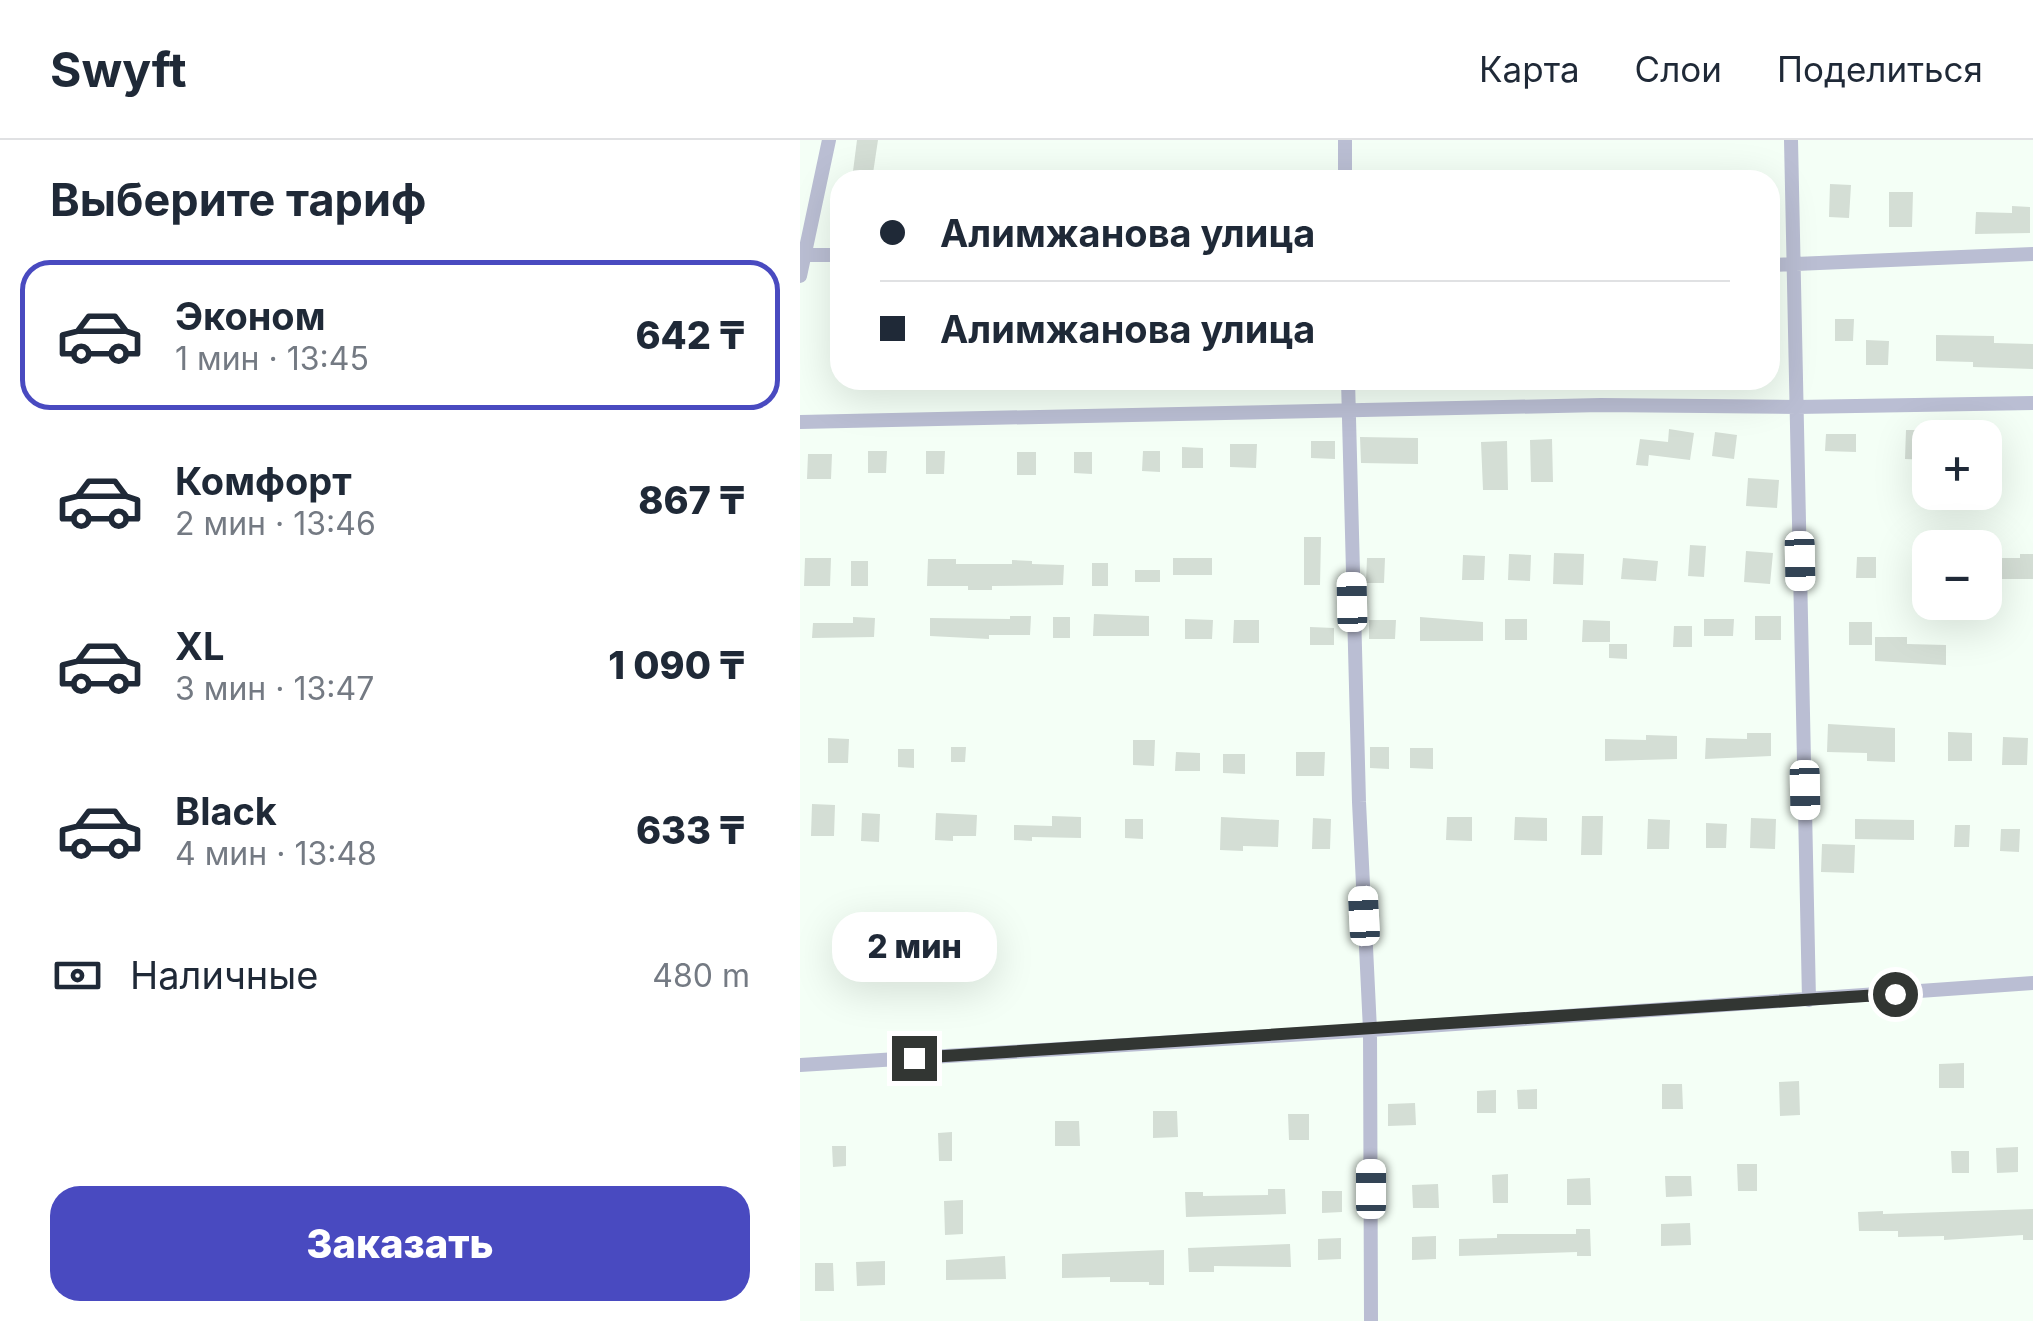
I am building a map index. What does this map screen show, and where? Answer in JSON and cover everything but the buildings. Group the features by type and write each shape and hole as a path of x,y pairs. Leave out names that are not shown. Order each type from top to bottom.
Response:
{"street":[{"path":"800,276 829,140"},
{"path":"1345,140 1346,170"},
{"path":"1791,140 1809,1000"},
{"path":"800,196 817,199"},
{"path":"1780,265 2033,254"},
{"path":"805,255 830,256"},
{"path":"1348,390 1359,802 1370,1030 1371,1321"},
{"path":"800,422 1601,405 2033,403"},
{"path":"800,1065 2033,983"}],"route":[{"path":"914,1058 1895,994"}]}
